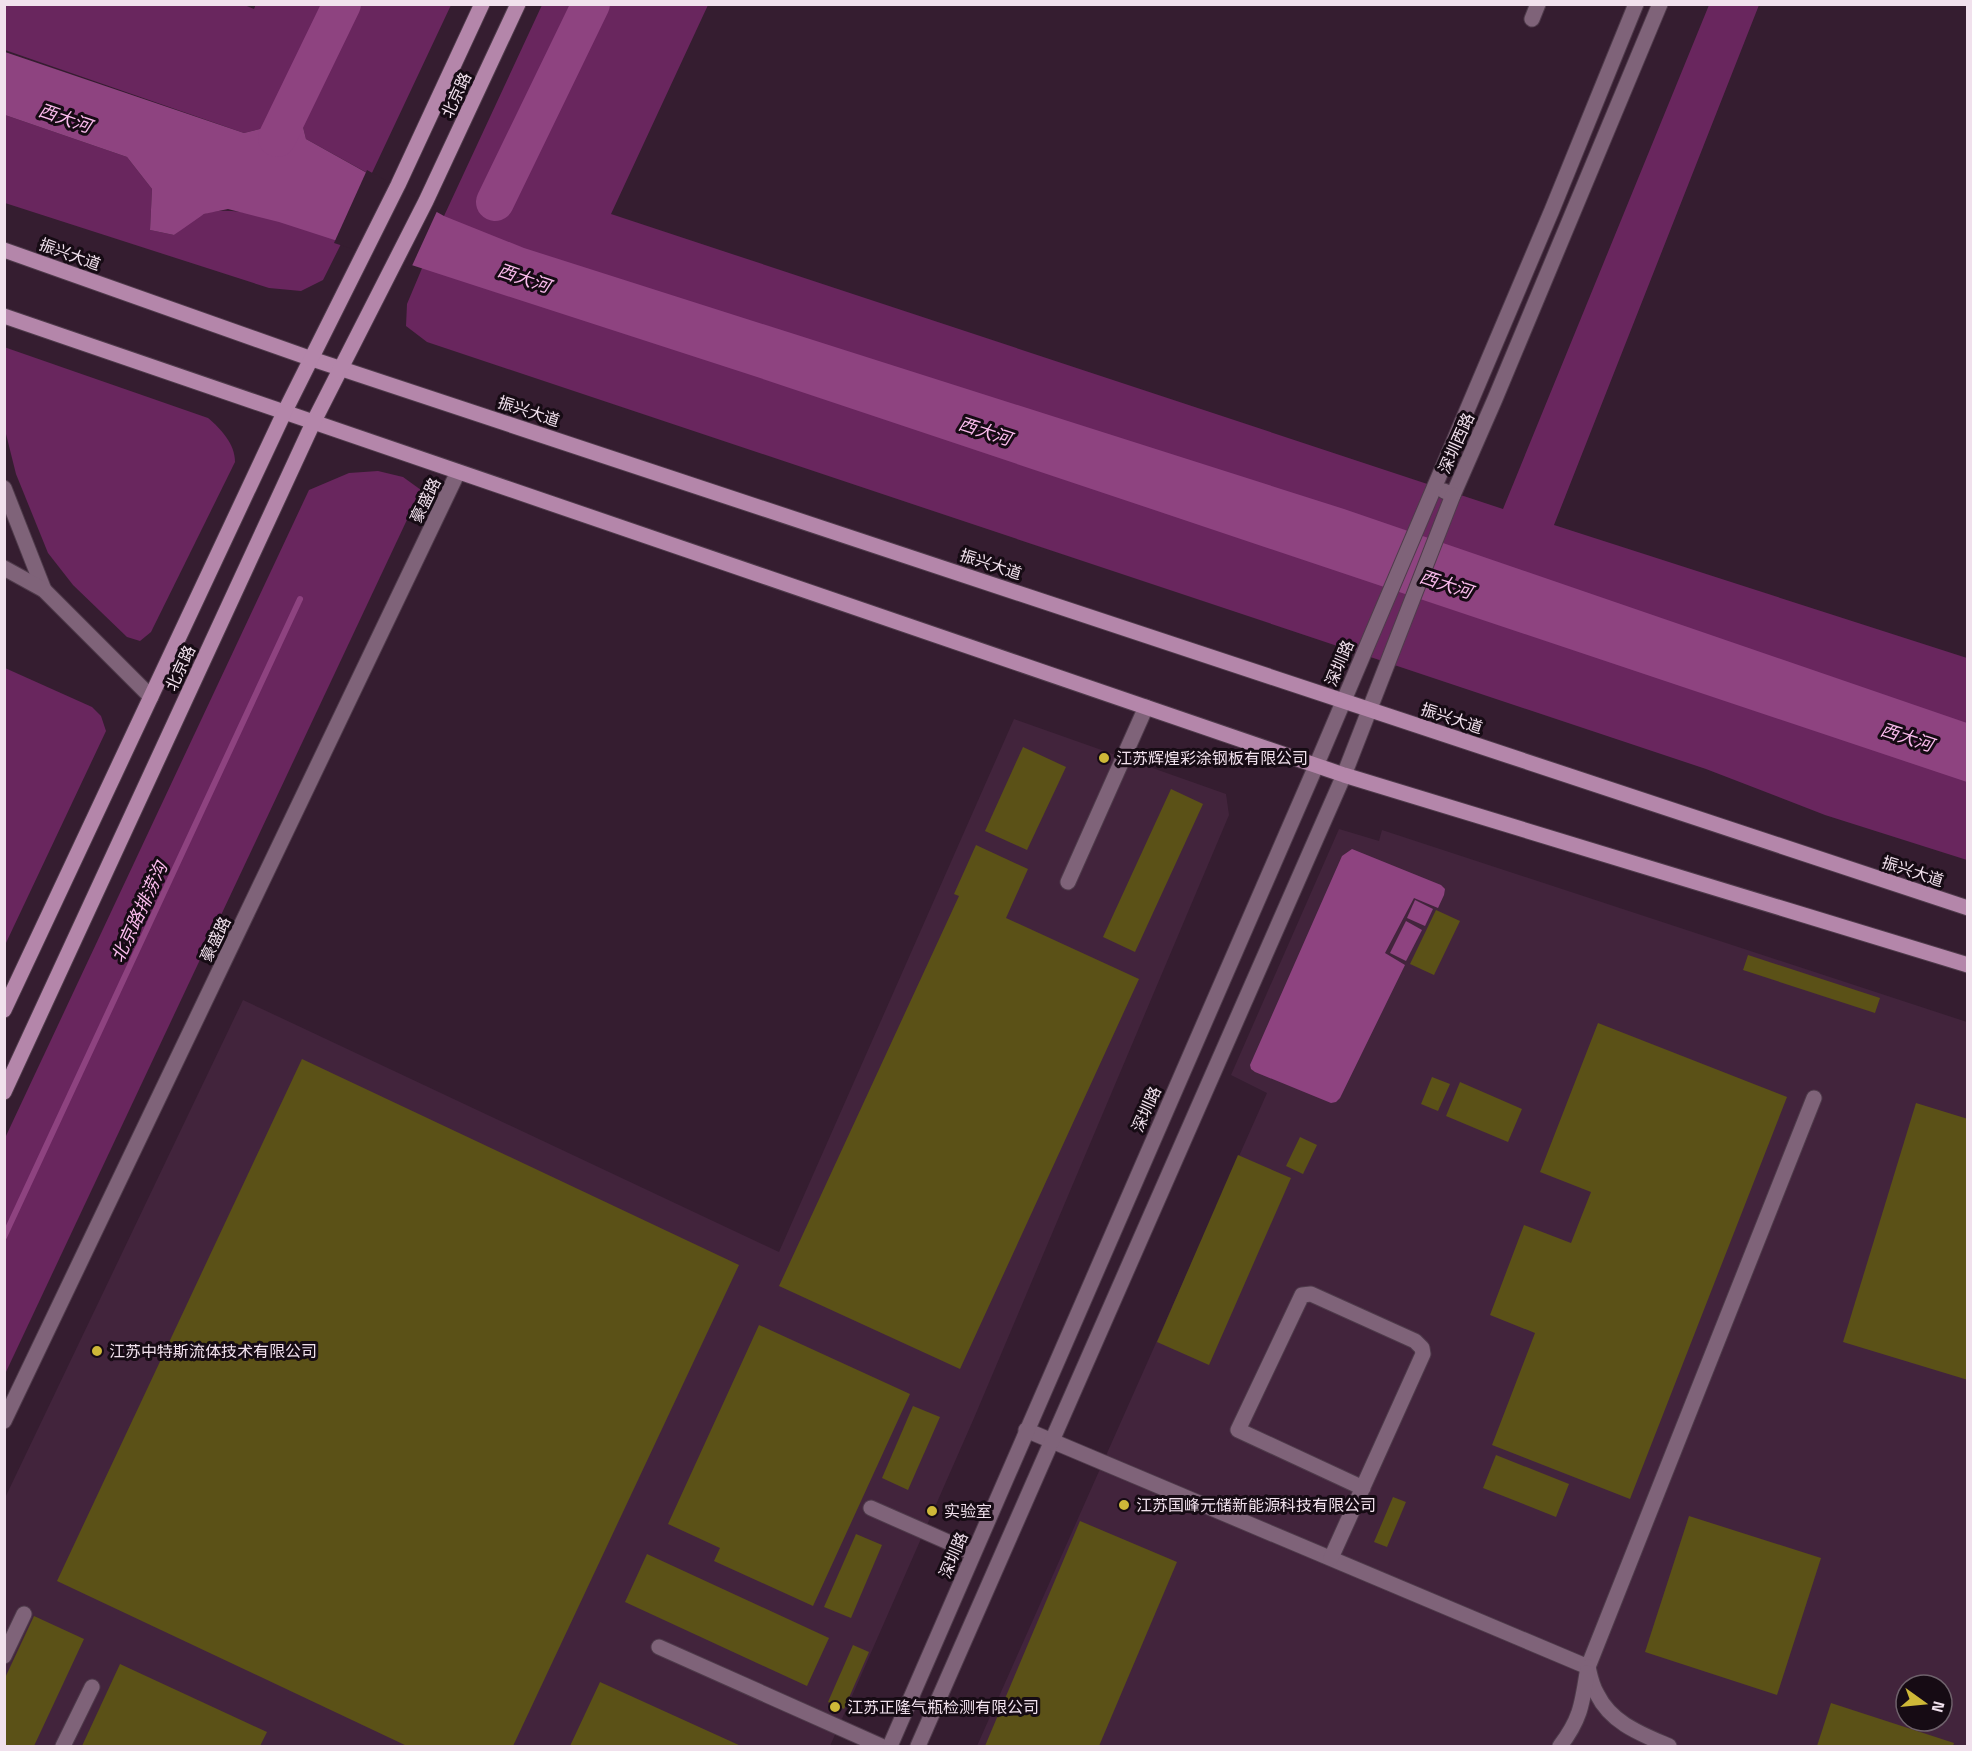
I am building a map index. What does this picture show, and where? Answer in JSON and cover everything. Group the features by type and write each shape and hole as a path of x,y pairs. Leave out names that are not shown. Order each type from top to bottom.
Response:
{"main road":[{"name":"北京路","path":"4,1010 284,413 398,185 482,4"},
{"name":"北京路","path":"4,1092 313,423 426,201 518,4"},
{"name":"振兴大道","path":"4,250 340,368 1968,908"},
{"path":"4,316 1316,766 1968,965"}],"street":[{"name":"深圳西路","path":"1636,4 1552,210 1431,491 1452,499 1660,4"},
{"name":"豪盛路","path":"4,1421 458,472"},
{"path":"4,488 44,590"},
{"name":"深圳路","path":"890,1746 1316,766 1431,491"},
{"path":"918,1746 1344,775 1452,499"},
{"path":"4,568 44,590 151,697"},
{"path":"1068,882 1146,707"},
{"path":"1560,1746 1571,1732 1582,1709 1588,1667 1814,1098"},
{"path":"1331,1558 1363,1488 1423,1354 1422,1348 1415,1341 1311,1294 1302,1295 1238,1430 1363,1488"},
{"path":"1026,1430 1588,1667 1597,1694 1608,1710 1623,1725 1669,1746"},
{"path":"871,1508 973,1553"},
{"path":"4,1656 24,1614"},
{"path":"659,1647 881,1746"},
{"path":"63,1746 92,1688"}],"shaded area":[{"path":"242,4 254,9 256,4 451,5 371,175 306,139 301,119 300,92 292,87 275,125 244,133 5,50 5,5"},
{"path":"542,5 708,5 611,214 1503,509 1709,5 1759,5 1554,525 1967,658 1967,860 1825,815 1706,769 427,342 406,326 407,304 444,216"},
{"path":"5,115 127,157 152,189 150,230 174,235 204,214 235,211 273,219 342,242 323,280 301,291 269,288 5,203"},
{"path":"4,347 208,418 222,432 233,449 235,462 151,632 140,641 127,637 73,585 48,553 16,474 5,430"},
{"path":"378,471 403,477 421,490 5,1374 5,1138 309,490 349,473"},
{"path":"5,668 92,707 101,716 106,731 5,945"},
{"path":"1014,719 1226,794 1229,815 974,1418 830,1746 5,1746 4,1500 243,1000 779,1252"},
{"path":"1339,829 1379,841 1382,830 1967,1022 1967,1746 977,1746 1267,1093 1231,1075"}],"water":[{"name":"西大河","path":"5,52 244,133 275,125 292,86 300,92 301,119 306,139 444,216 524,248 1344,509 1967,723 1967,782 754,376 279,222 228,209 204,214 174,235 150,230 152,189 127,157 5,115"},
{"path":"1352,849 1441,885 1445,889 1438,908 1414,898 1385,953 1405,965 1340,1098 1331,1103 1255,1072 1250,1065 1342,856"},
{"path":"1415,900 1433,909 1425,926 1407,918"},
{"path":"1406,921 1422,930 1406,961 1390,953"}],"pier":[{"path":"367,170 438,209 411,268 334,243"}],"building":[{"path":"1023,747 1066,767 1027,850 985,831"},
{"path":"1171,789 1203,804 1135,952 1103,937"},
{"path":"976,845 1028,869 1006,918 1139,979 960,1369 779,1286 959,896 954,894"},
{"path":"1436,910 1460,921 1434,975 1410,964"},
{"path":"1748,955 1880,998 1875,1013 1743,970"},
{"path":"1598,1023 1787,1097 1630,1499 1492,1445 1535,1333 1490,1315 1524,1225 1571,1243 1591,1192 1540,1172"},
{"name":"江苏中特斯流体技术有限公司","path":"302,1059 739,1265 513,1746 407,1746 57,1581"},
{"path":"1432,1077 1450,1084 1438,1111 1421,1104"},
{"path":"1460,1082 1522,1109 1508,1142 1446,1116"},
{"path":"1916,1103 1968,1119 1968,1380 1843,1342"},
{"path":"1300,1137 1317,1145 1303,1174 1286,1166"},
{"path":"1238,1155 1291,1178 1209,1365 1157,1342"},
{"path":"759,1325 910,1394 813,1606 714,1561 720,1548 668,1524"},
{"path":"913,1406 940,1417 908,1490 882,1478"},
{"path":"1496,1455 1569,1484 1556,1517 1483,1488"},
{"path":"1393,1497 1406,1502 1387,1547 1374,1542"},
{"path":"1689,1516 1821,1558 1777,1695 1645,1652"},
{"path":"1080,1521 1177,1562 1099,1746 985,1746"},
{"path":"856,1534 882,1545 851,1618 824,1607"},
{"path":"647,1554 829,1638 807,1686 625,1602"},
{"path":"34,1616 84,1639 34,1746 4,1746 4,1680"},
{"path":"853,1645 869,1652 844,1709 828,1702"},
{"path":"120,1664 267,1732 260,1746 82,1746"},
{"path":"600,1682 741,1746 570,1746"},
{"path":"1831,1703 1894,1723 1894,1733 1923,1733 1954,1743 1953,1746 1817,1746"}],"waterway":[{"path":"277,138 342,4"},
{"path":"495,202 591,4"},
{"name":"北京路排涝沟","path":"4,1237 300,599"}],"place":[{"name":"江苏辉煌彩涂钢板有限公司","path":"1104,758"},
{"name":"江苏中特斯流体技术有限公司","path":"97,1351"},
{"name":"江苏国峰元储新能源科技有限公司","path":"1124,1505"},
{"name":"实验室","path":"932,1511"},
{"name":"江苏正隆气瓶检测有限公司","path":"835,1707"}]}
